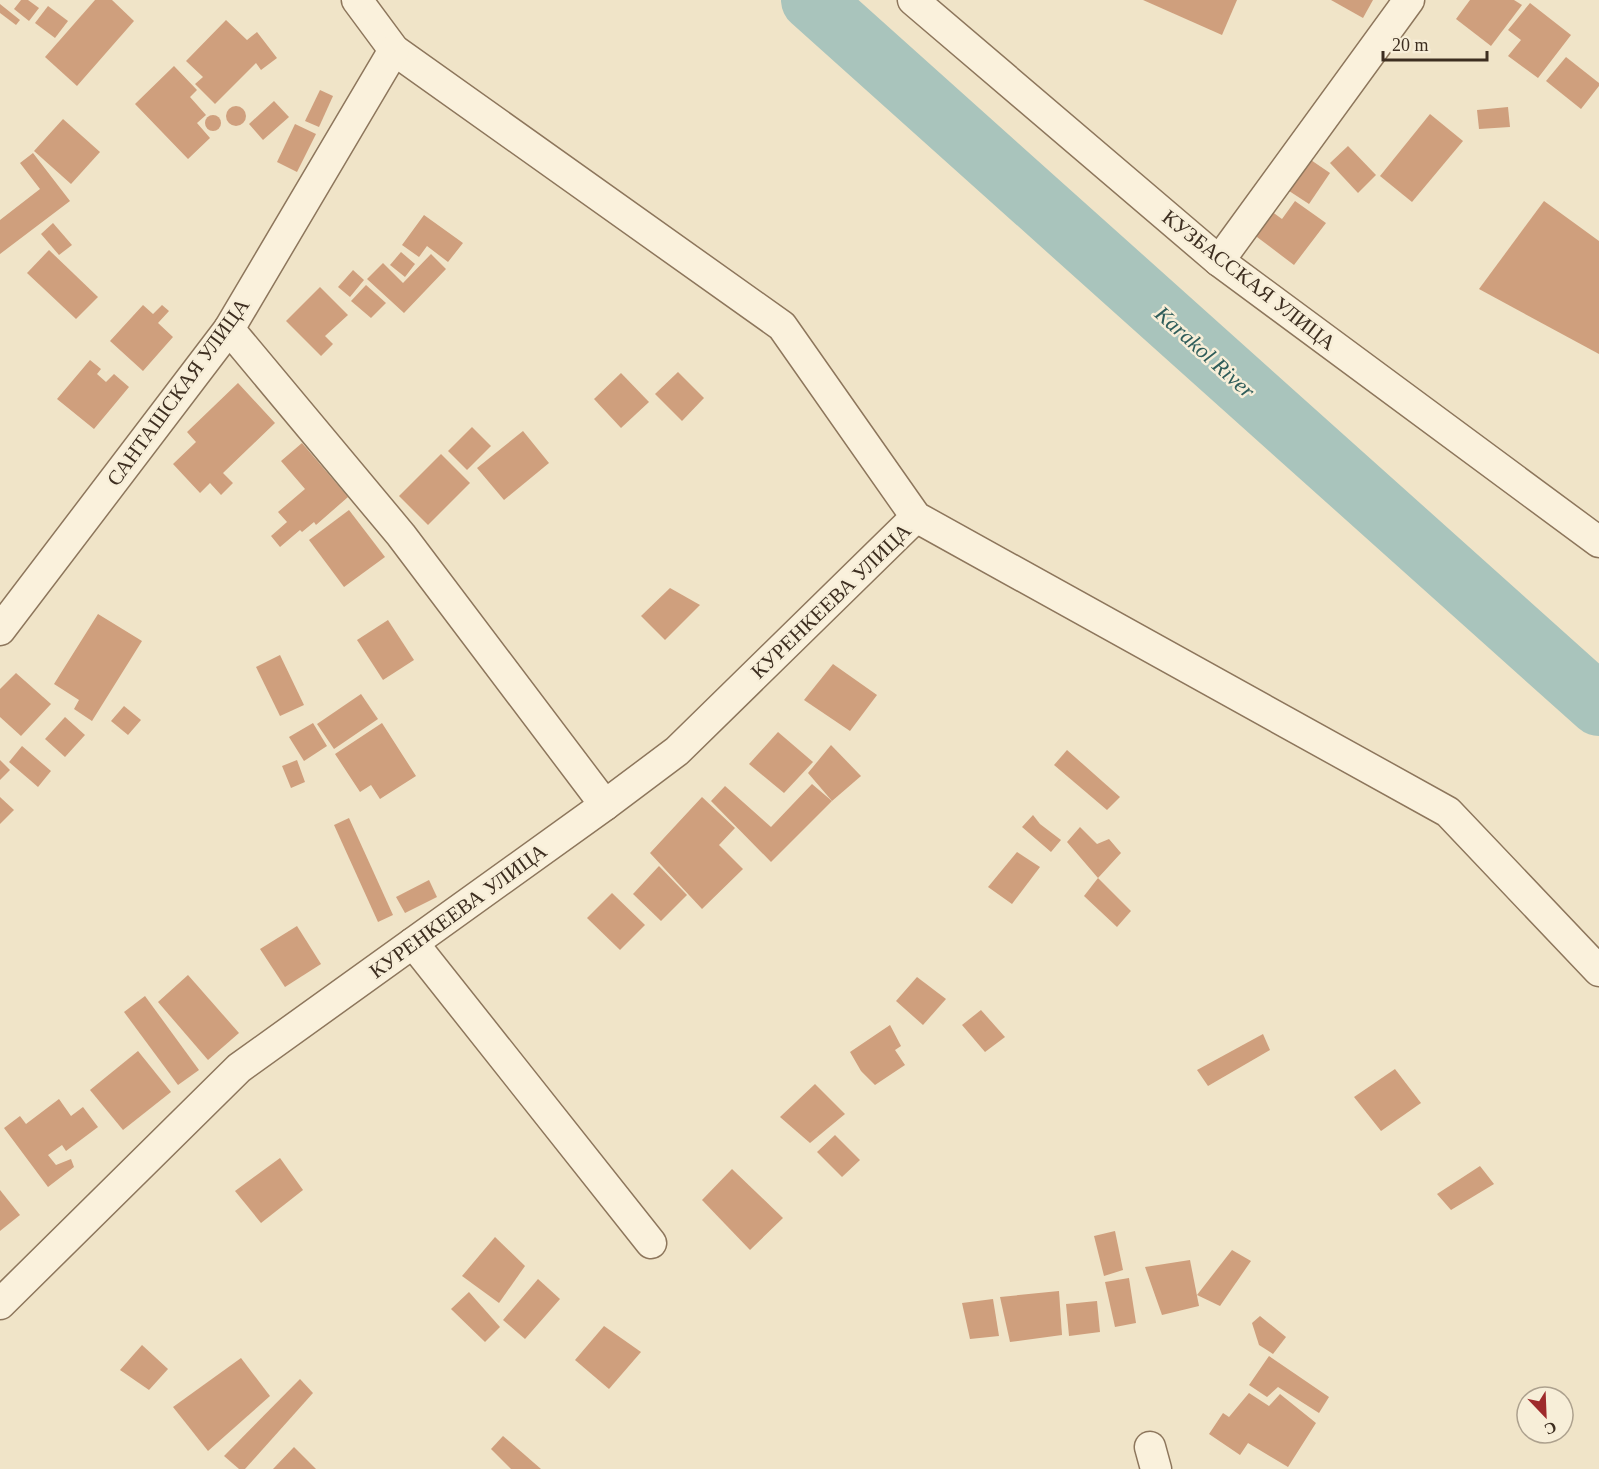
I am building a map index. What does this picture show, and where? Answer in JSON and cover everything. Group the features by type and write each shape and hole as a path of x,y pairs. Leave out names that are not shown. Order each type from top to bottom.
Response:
{"street":[{"path":"357,0 394,50 782,326 916,517 1448,812 1599,971"},
{"name":"КУЗБАССКАЯ УЛИЦА","path":"913,0 1219,261 1599,542"},
{"path":"1219,261 1409,0"},
{"name":"САНТАШСКАЯ УЛИЦА","path":"0,630 229,329 394,50"},
{"path":"229,329 401,535 605,806"},
{"name":"КУРЕНКЕЕВА УЛИЦА","path":"0,1304 239,1068 605,806 677,751 916,517"},
{"path":"413,943 651,1243"}],"building":[{"path":"21,0 28,0 39,8 29,21 14,9"},
{"path":"95,0 112,0 134,21 77,86 45,57"},
{"path":"1143,0 1237,0 1222,35"},
{"path":"1331,0 1373,0 1363,18"},
{"path":"1470,0 1514,0 1522,5 1491,46 1456,19"},
{"path":"1530,3 1571,35 1538,78 1508,56 1521,40 1508,30"},
{"path":"0,4 20,20 16,25 0,13"},
{"path":"48,6 68,21 55,38 35,23"},
{"path":"226,20 247,40 257,32 277,58 261,70 256,63 215,104 195,84 203,77 186,61"},
{"path":"1566,57 1599,83 1581,109 1546,81"},
{"path":"174,66 197,90 190,97 206,115 197,123 210,138 188,159 135,104"},
{"path":"320,90 333,96 319,127 305,121"},
{"path":"274,101 289,117 263,140 249,124"},
{"path":"236,106 243,109 246,116 243,123 236,126 229,123 226,116 229,109"},
{"path":"1508,107 1510,127 1479,129 1477,110"},
{"path":"1430,114 1463,141 1412,202 1380,176"},
{"path":"210,115 216,115 221,123 219,129 210,131 205,126 205,120"},
{"path":"63,119 100,152 71,184 34,151"},
{"path":"295,124 316,134 297,172 277,162"},
{"path":"1348,146 1376,175 1358,193 1330,163"},
{"path":"33,153 70,201 0,254 0,220 40,189 20,163"},
{"path":"1305,156 1330,173 1309,204 1283,187"},
{"path":"1295,201 1326,223 1294,265 1253,234 1271,211 1282,219"},
{"path":"1544,201 1599,241 1599,354 1479,289"},
{"path":"424,215 463,243 448,262 427,246 419,257 402,245"},
{"path":"53,223 72,245 59,255 41,234"},
{"path":"49,250 98,297 76,319 27,273"},
{"path":"401,252 415,264 405,277 390,265"},
{"path":"431,254 446,269 404,313 367,279 383,263 403,283"},
{"path":"353,270 364,280 350,297 338,287"},
{"path":"366,285 386,303 371,318 351,301"},
{"path":"320,287 348,315 325,336 333,344 321,356 286,321"},
{"path":"143,305 153,314 162,305 169,311 158,323 173,337 143,371 110,341"},
{"path":"90,360 101,369 97,374 106,382 114,374 129,387 94,429 57,399"},
{"path":"678,372 704,398 682,421 655,394"},
{"path":"621,373 649,402 621,428 594,399"},
{"path":"238,383 275,423 223,473 233,483 221,495 210,483 200,493 173,464 196,442 187,432"},
{"path":"472,427 491,446 467,470 448,451"},
{"path":"523,431 549,463 504,500 477,468"},
{"path":"302,443 348,497 316,525 314,522 302,532 300,530 280,547 271,536 287,522 278,512 305,489 281,461"},
{"path":"441,454 470,483 428,525 399,496"},
{"path":"349,510 385,557 344,587 309,540"},
{"path":"670,588 700,605 665,640 641,616"},
{"path":"98,614 142,641 92,721 74,709 79,700 54,684"},
{"path":"388,620 414,660 383,680 357,640"},
{"path":"280,655 304,705 280,716 256,667"},
{"path":"833,664 877,695 850,731 804,700"},
{"path":"16,673 51,704 21,736 0,717 0,689"},
{"path":"361,694 378,719 334,749 317,724"},
{"path":"124,706 141,720 128,735 111,721"},
{"path":"65,717 85,735 65,757 45,739"},
{"path":"313,723 327,746 304,761 289,737"},
{"path":"382,723 416,776 380,799 371,785 360,792 335,754"},
{"path":"778,732 813,762 784,793 749,764"},
{"path":"831,745 861,776 832,801 808,773"},
{"path":"22,746 51,771 38,787 9,762"},
{"path":"1067,750 1120,797 1107,810 1054,765"},
{"path":"0,760 10,770 0,780"},
{"path":"297,760 305,782 291,788 282,766"},
{"path":"812,784 832,801 771,862 711,801 725,786 771,827"},
{"path":"0,797 14,810 0,824"},
{"path":"702,797 735,828 719,845 743,869 702,909 650,853"},
{"path":"1033,815 1040,824 1061,840 1051,852 1022,827"},
{"path":"349,818 393,915 378,922 334,825"},
{"path":"1080,827 1097,844 1109,839 1121,853 1098,878 1067,842"},
{"path":"1017,852 1040,867 1012,904 988,887"},
{"path":"659,866 687,895 661,921 633,894"},
{"path":"1098,878 1131,911 1117,927 1084,896"},
{"path":"429,880 437,897 405,913 396,897"},
{"path":"612,893 645,925 620,950 587,918"},
{"path":"297,926 321,964 285,987 260,949"},
{"path":"188,975 239,1033 208,1060 158,1002"},
{"path":"917,977 946,999 923,1025 896,1001"},
{"path":"145,996 199,1070 178,1085 124,1012"},
{"path":"981,1010 1005,1037 985,1052 962,1025"},
{"path":"890,1025 901,1046 895,1050 905,1065 875,1085 861,1071 850,1052"},
{"path":"1263,1034 1270,1050 1208,1086 1197,1070"},
{"path":"138,1051 171,1092 123,1130 90,1090"},
{"path":"1395,1069 1421,1103 1381,1131 1354,1097"},
{"path":"815,1084 845,1114 810,1143 780,1117"},
{"path":"59,1099 71,1116 83,1107 98,1127 66,1151 62,1145 48,1155 56,1165 71,1159 74,1167 48,1187 4,1128 20,1116 26,1124"},
{"path":"835,1135 860,1160 842,1177 817,1152"},
{"path":"280,1158 303,1190 261,1223 235,1191"},
{"path":"1480,1166 1494,1184 1451,1210 1437,1194"},
{"path":"732,1169 783,1218 750,1250 702,1200"},
{"path":"0,1190 20,1215 0,1231"},
{"path":"1115,1231 1123,1270 1104,1276 1094,1236"},
{"path":"495,1237 525,1266 499,1303 462,1276"},
{"path":"1232,1250 1251,1261 1220,1306 1197,1295"},
{"path":"1190,1260 1199,1306 1162,1315 1145,1267"},
{"path":"1129,1278 1136,1323 1115,1327 1105,1282"},
{"path":"538,1279 560,1299 525,1339 503,1320"},
{"path":"1059,1291 1062,1335 1010,1342 1000,1297"},
{"path":"469,1292 500,1327 485,1342 451,1309"},
{"path":"993,1299 999,1336 970,1339 962,1303"},
{"path":"1097,1301 1100,1332 1069,1336 1066,1304"},
{"path":"1260,1316 1286,1337 1273,1354 1259,1345 1252,1323"},
{"path":"604,1326 641,1352 609,1389 575,1360"},
{"path":"142,1345 168,1369 149,1390 120,1370"},
{"path":"1269,1356 1329,1397 1319,1413 1278,1387 1267,1397 1249,1385"},
{"path":"241,1358 270,1396 208,1451 173,1407"},
{"path":"300,1379 313,1393 245,1469 239,1469 224,1456"},
{"path":"1249,1393 1269,1406 1280,1394 1316,1423 1288,1467 1248,1443 1240,1455 1209,1434 1223,1413 1229,1417"},
{"path":"503,1436 541,1469 511,1469 491,1449"},
{"path":"294,1447 316,1469 273,1469"}],"waterway":[{"name":"Karakol River","path":"812,0 1599,705"}]}
